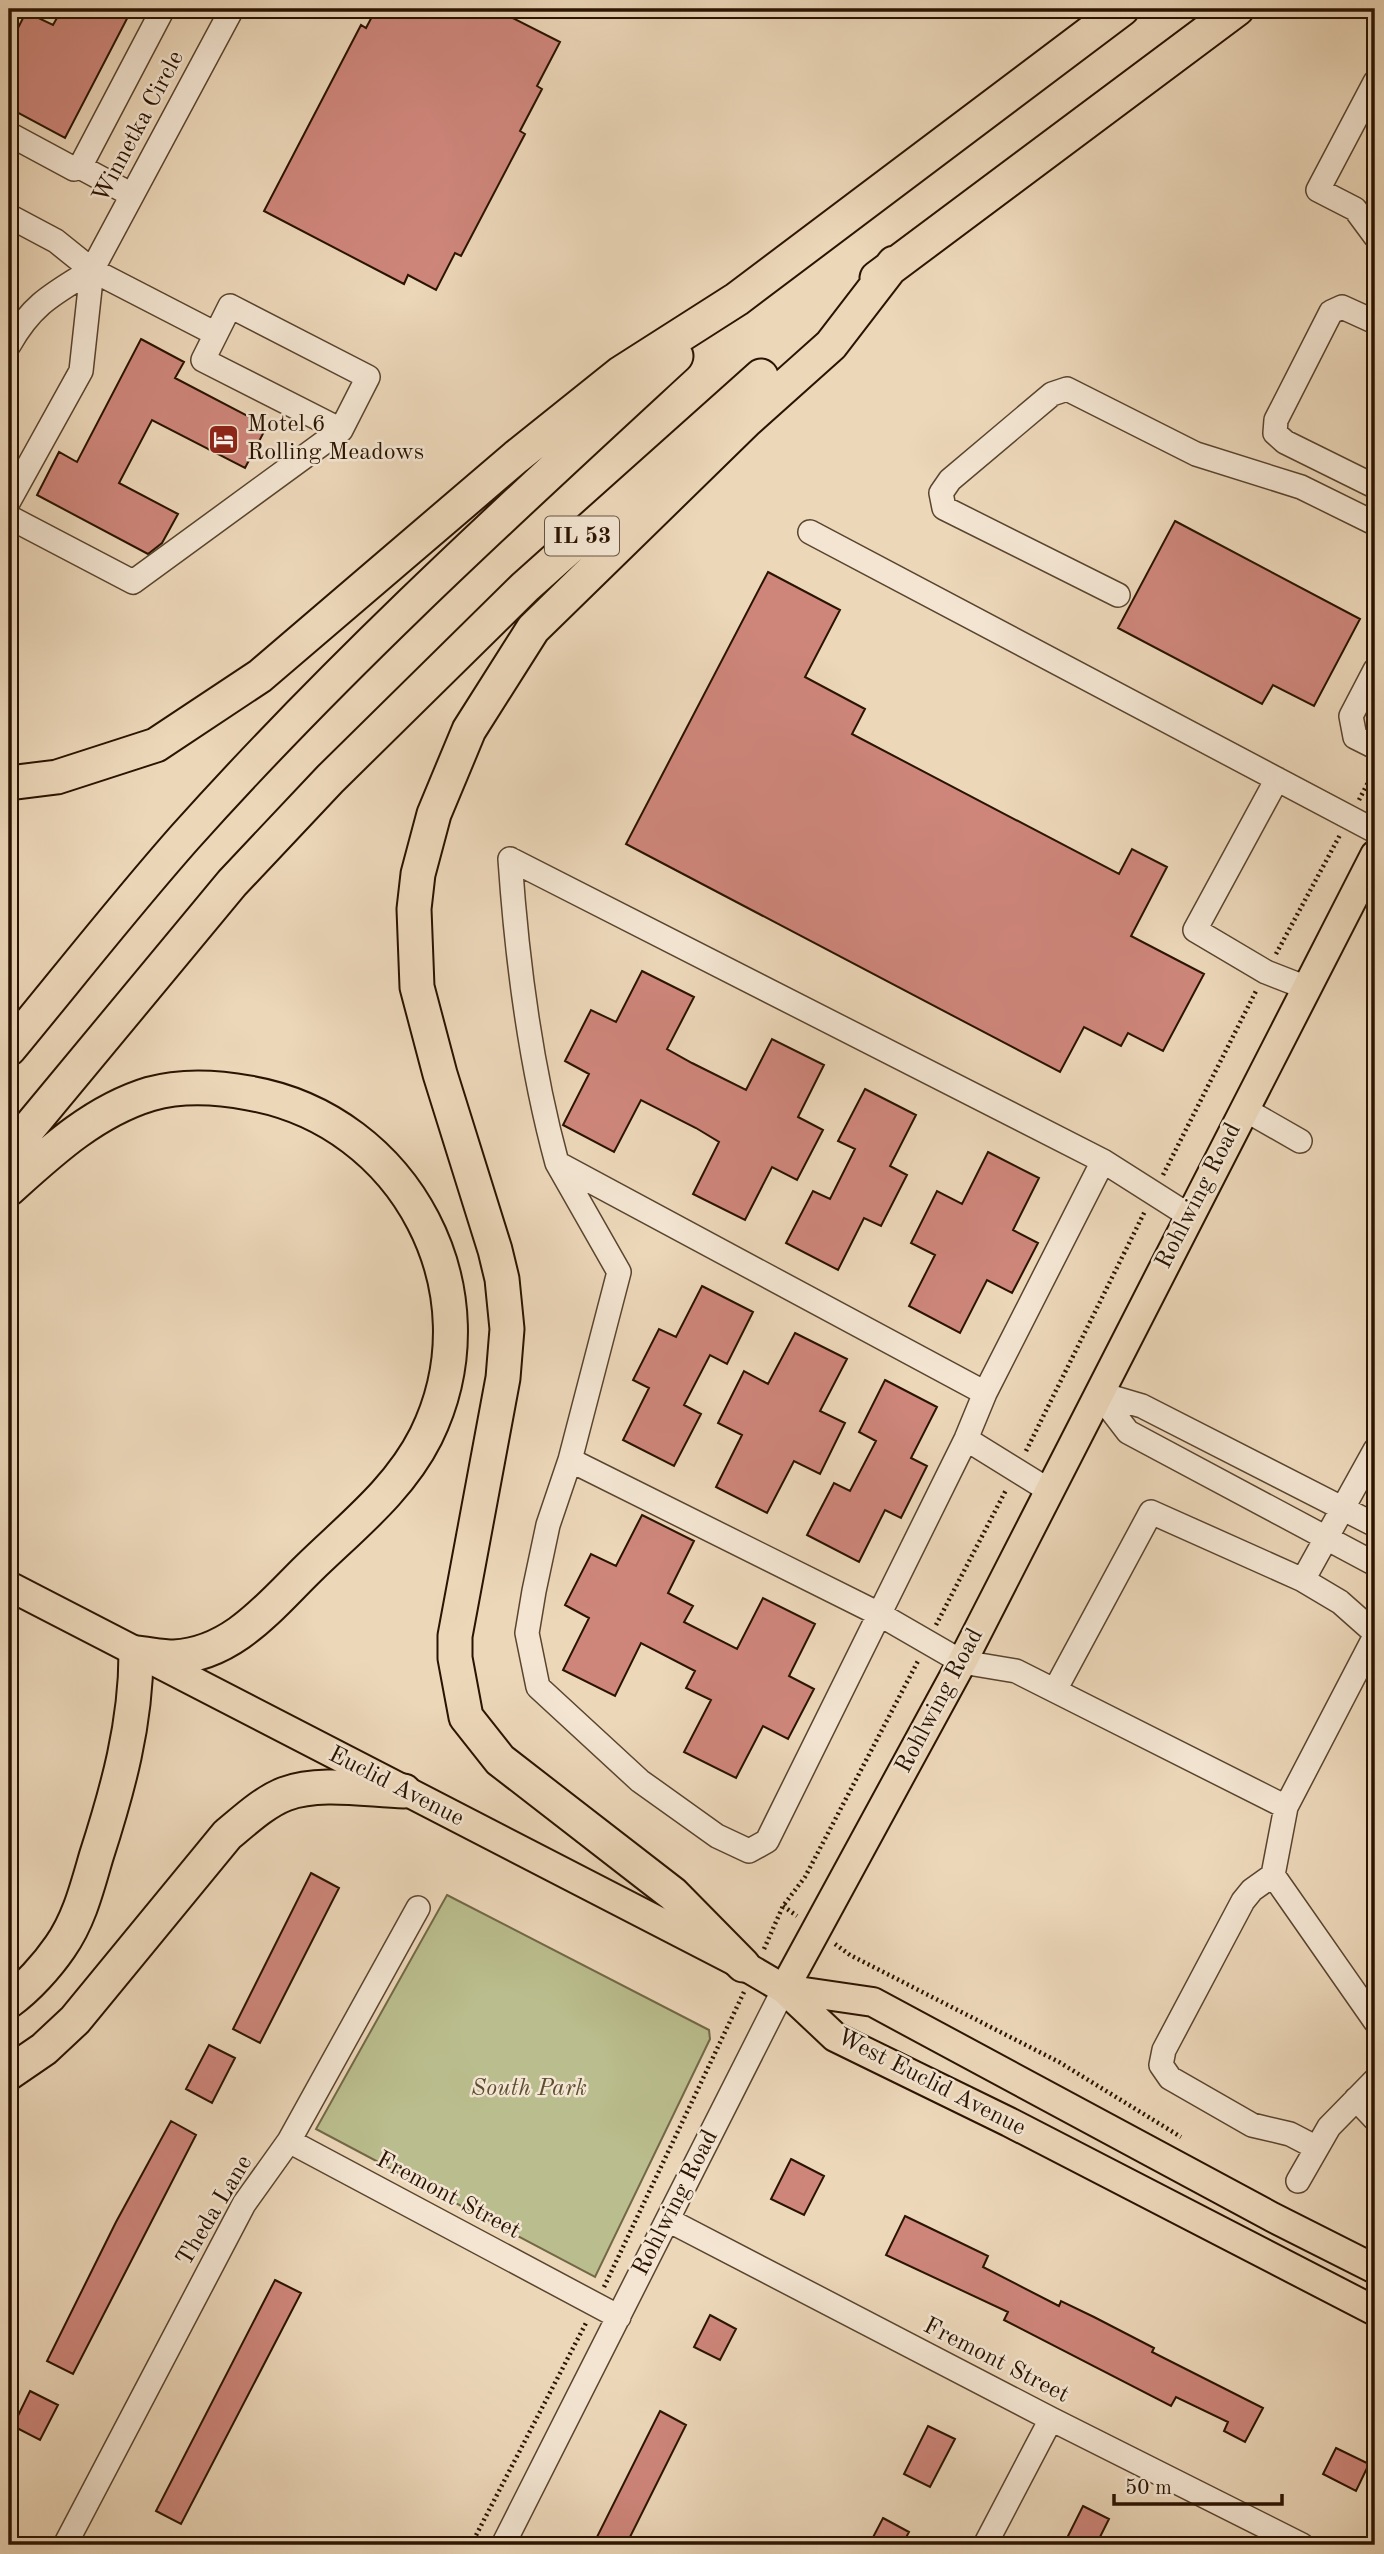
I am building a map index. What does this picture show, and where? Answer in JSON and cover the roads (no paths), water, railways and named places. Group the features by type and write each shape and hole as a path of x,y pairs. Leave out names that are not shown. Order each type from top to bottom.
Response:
{"highway":[{"name":"IL 53","path":"9,1049 184,838 367,647 737,299 1122,9"},
{"name":"IL 53","path":"9,1152 232,883 330,779 525,587 760,377 894,263 1237,9"},
{"path":"743,1965 673,1894 500,1760 466,1717 455,1658 455,1636 503,1378 507,1309 495,1250 423,1014 414,962 414,909 425,843 450,774 475,720 533,629 746,421 831,345 894,263"},
{"path":"9,783 57,777 156,745 249,684 621,373 737,299"},
{"path":"9,1189 63,1140 109,1111 150,1094 186,1088 230,1089 291,1104 326,1119 359,1141 408,1193 426,1223 441,1260 449,1341 445,1378 426,1436 397,1482 239,1635 205,1652 173,1657 136,1653 136,1697 129,1741 114,1802 79,1912 60,1947 9,2001"},
{"path":"9,2073 44,2049 75,2020 227,1835 252,1814 285,1794 317,1789 404,1791"}],"main road":[{"name":"Rohlwing Road","path":"784,1989 962,1662 1188,1215 1375,855"},
{"name":"Euclid Avenue","path":"9,1586 743,1965 784,1989"},
{"name":"West Euclid Avenue","path":"784,1989 873,2002 1272,2217 1375,2269"},
{"name":"West Euclid Avenue","path":"784,1989 835,2037 1009,2122 1375,2311"}],"street":[{"path":"9,134 74,169 80,167 163,9"},
{"name":"Winnetka Circle","path":"92,270 232,9"},
{"path":"1375,82 1318,190 1355,209 1375,236"},
{"path":"80,167 132,195"},
{"path":"9,216 56,241 92,270 216,334"},
{"path":"9,345 24,317 45,299 92,270"},
{"path":"9,500 81,371 92,270"},
{"path":"9,517 133,582 341,430 368,377 230,306 203,360 341,430"},
{"path":"1373,522 1365,504 1375,485 1285,442 1275,433 1276,420 1331,312 1342,307 1375,322"},
{"path":"1118,595 944,508 941,493 950,480 1052,394 1067,389 1196,454 1301,488 1373,522"},
{"path":"810,532 1375,831"},
{"path":"1375,670 1351,716 1355,737 1375,747"},
{"path":"1277,779 1195,930 1266,972 1307,988"},
{"path":"1103,1161 985,1393 966,1439 767,1841 749,1851 717,1836 640,1781 538,1687 527,1633 548,1525 570,1460 619,1272 557,1163 532,1056 516,937 510,859 1103,1161 1188,1215"},
{"path":"1244,1109 1300,1141"},
{"path":"557,1163 985,1393"},
{"path":"1098,1393 1142,1406 1375,1525"},
{"path":"1098,1393 1128,1432 1375,1564"},
{"path":"966,1439 1050,1491"},
{"path":"1303,1580 1375,1450"},
{"path":"570,1460 879,1614 962,1662 1016,1671 1286,1807"},
{"path":"1055,1690 1151,1512 1303,1580 1340,1602 1375,1635 1286,1807 1273,1875 1252,1890 1230,1923 1164,2050 1161,2065 1170,2078 1252,2125 1290,2134 1317,2148"},
{"path":"1273,1875 1375,2021"},
{"name":"Theda Lane","path":"65,2545 244,2204 289,2141 418,1908"},
{"name":"Rohlwing Road","path":"503,2545 784,1989"},
{"path":"1298,2181 1329,2127 1375,2080"},
{"path":"1356,2099 1375,2119"},
{"name":"Fremont Street","path":"289,2141 619,2317"},
{"name":"Fremont Street","path":"668,2220 1051,2420 1302,2545"},
{"path":"985,2545 1051,2420"}],"place":[{"name":"Motel 6 Rolling Meadows","path":"224,439"}],"park label":[{"name":"South Park","path":"529,2089"}]}
